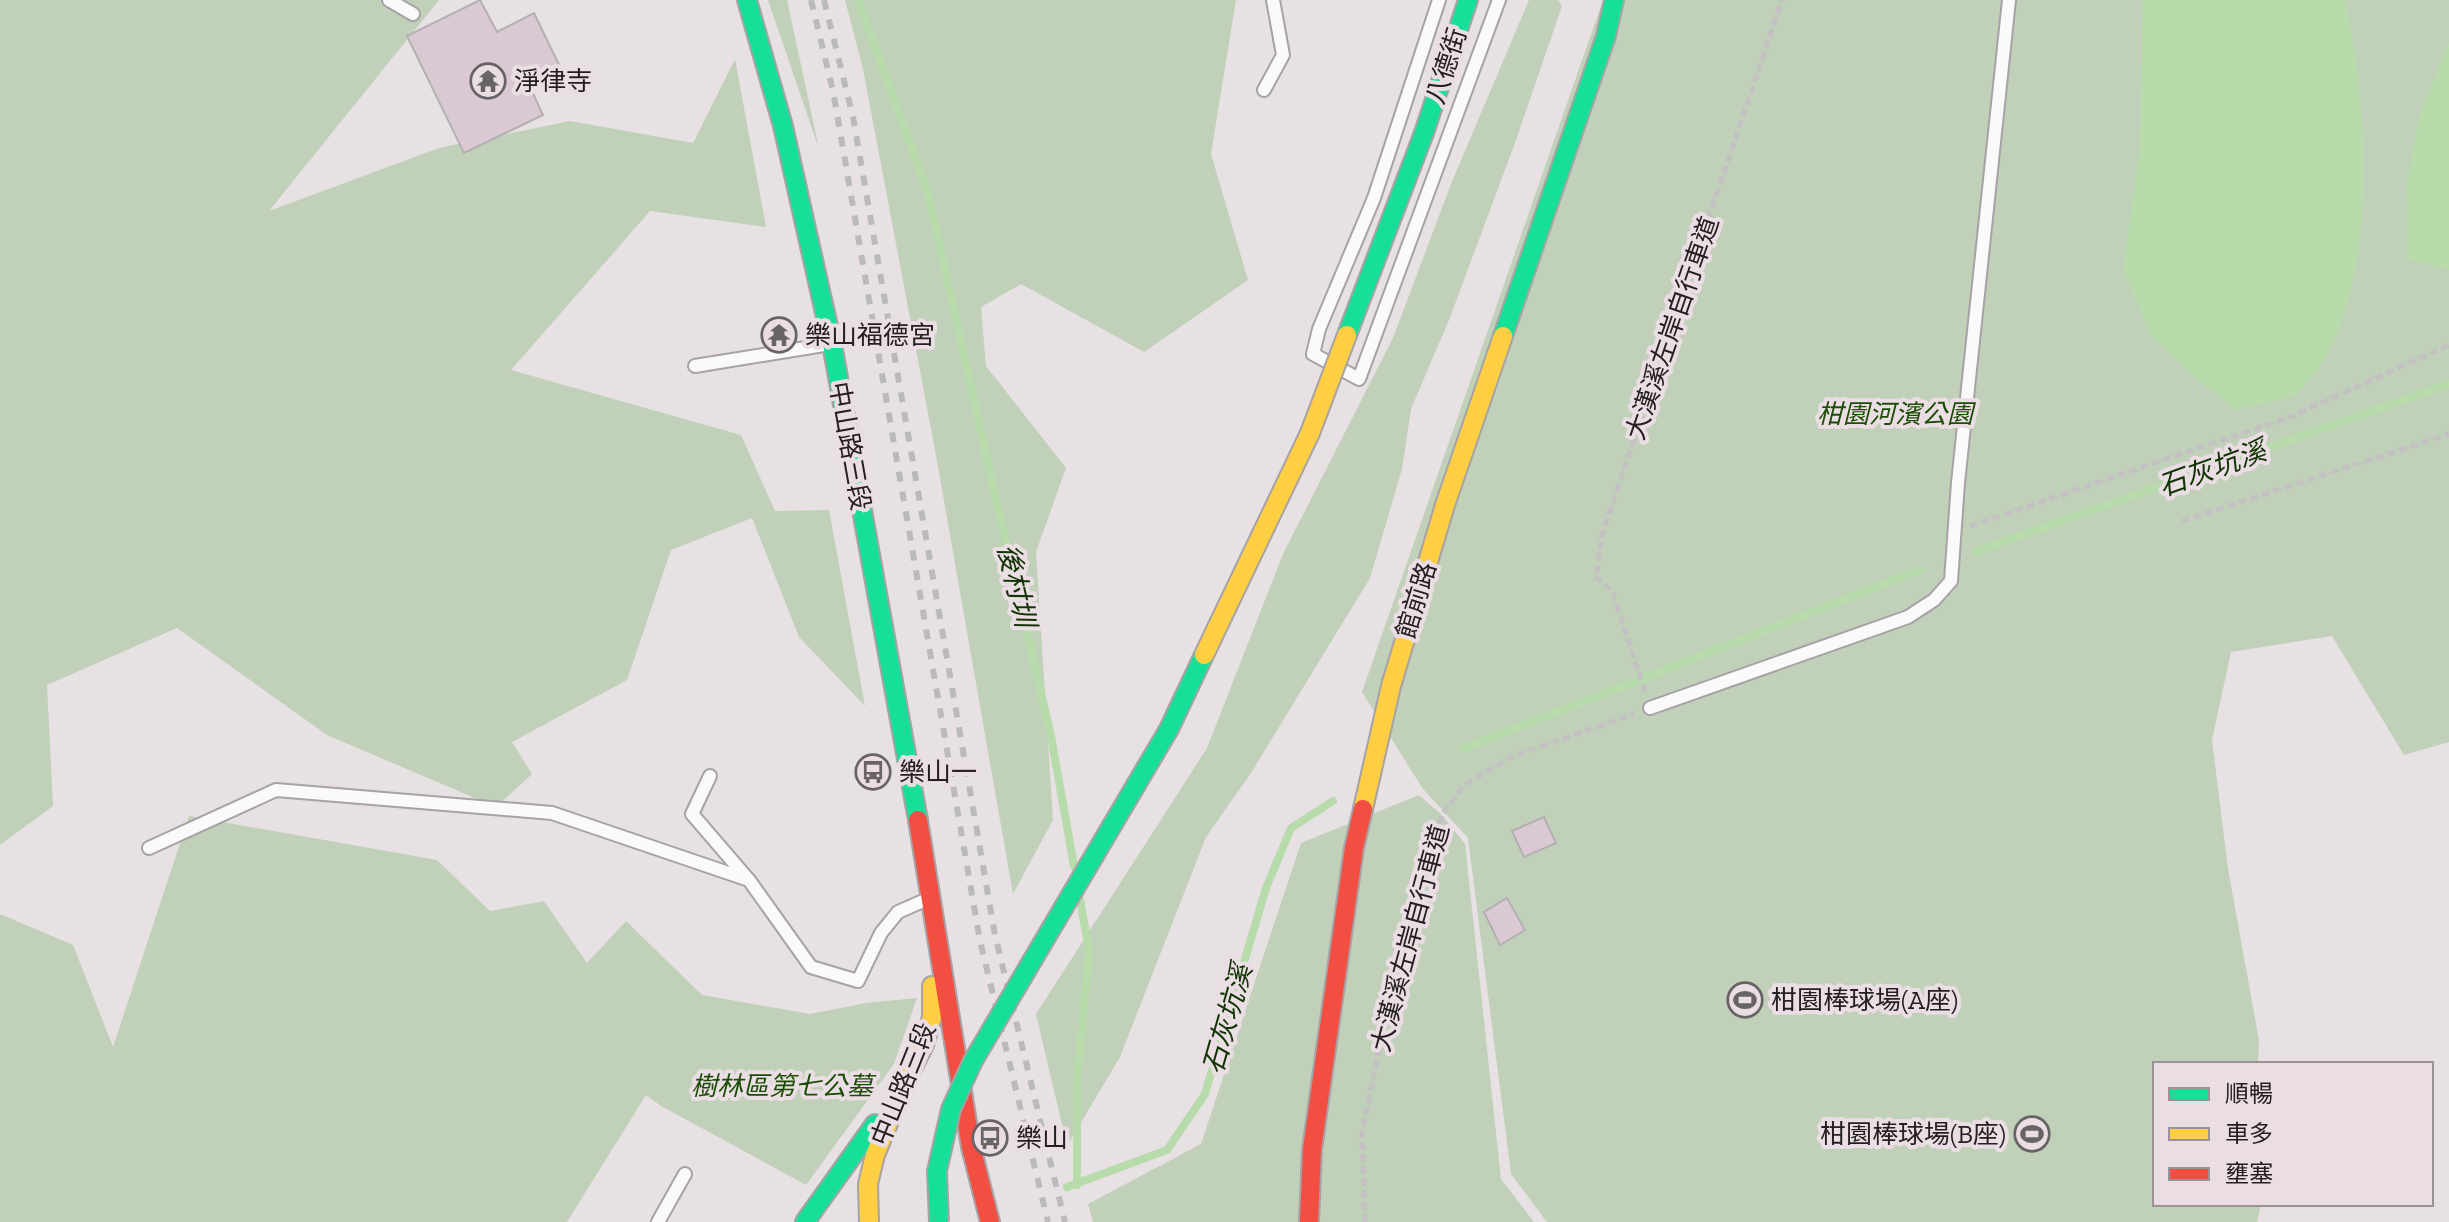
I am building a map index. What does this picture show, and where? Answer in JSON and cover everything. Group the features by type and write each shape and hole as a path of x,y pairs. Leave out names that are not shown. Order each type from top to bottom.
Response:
{"street":[{"name":"中山路三段","path":"747,0 783,126 832,344 932,897 971,1147 990,1222"},
{"name":"八德街","path":"939,1222 937,1171 951,1109 973,1061 1019,980 1169,729 1310,433 1424,133 1468,0"},
{"name":"館前路","path":"1309,1222 1312,1150 1354,848 1391,686 1445,505 1606,36 1614,0"},
{"name":"中山路三段","path":"869,1222 868,1184 875,1155 924,1045 932,1017 932,897"},
{"path":"805,1222 906,1080"}],"lane":[{"path":"389,0 413,14"},
{"path":"1264,90 1283,55 1273,0"},
{"path":"1439,0 1374,198 1319,329 1313,354 1359,379 1499,0"},
{"path":"1650,708 1908,617 1934,600 1951,581 2009,0"},
{"path":"695,366 832,344"},
{"path":"710,776 692,814 749,880 811,967 858,981 881,933 898,912 932,897"},
{"path":"149,848 276,790 552,813 749,880"},
{"path":"658,1222 685,1174"}],"path":[{"name":"大漢溪左岸自行車道","path":"1365,1222 1362,1132 1394,976 1442,815 1464,785 1511,757 1650,708 1612,591 1596,578 1602,535 1782,0"},
{"path":"1954,532 2290,417 2449,345"},
{"path":"2182,521 2449,434"}],"green space":[{"path":"0,0 439,0 269,211 439,148 570,121 693,143 735,59 766,227 650,211 511,370 741,435 775,511 829,510 865,706 799,637 752,518 671,550 627,680 512,742 532,774 496,807 327,735 177,628 47,685 53,806 0,845"},
{"path":"768,0 787,0 819,149"},
{"path":"845,0 1236,0 1211,154 1248,280 1144,352 1021,284 981,307 986,366 1066,468 1036,552 1053,820 1013,894 937,461 863,69"},
{"path":"1529,0 1558,0 1562,6 1449,320 1411,409 1402,469 1370,578 1251,773 1206,837 1120,1057 1067,1146 1036,1014 1207,748 1283,554 1393,338 1451,184"},
{"name":"柑園河濱公園","path":"1603,0 2449,0 2449,742 2404,755 2332,636 2231,652 2212,740 2228,869 2259,1040 2258,1062 2153,1062 2153,1206 2261,1206 2257,1222 1547,1222 1511,1174 1468,838 1423,789 1362,692"},
{"path":"1419,795 1442,815 1465,844 1501,1179 1534,1222 1093,1222 1088,1204 1201,1144 1301,843"},
{"name":"樹林區第七公墓","path":"189,816 437,860 490,911 544,901 587,963 626,921 702,995 810,1014 866,1003 917,998 894,1064 806,1185 646,1095 567,1222 0,1222 0,914 73,945 113,1047"}],"shaded area":[{"path":"2143,0 2345,0 2360,94 2363,149 2363,204 2357,259 2345,310 2327,355 2300,391 2288,397 2236,410 2151,336 2123,270 2140,149"},
{"path":"2449,42 2449,270 2408,259 2407,182 2419,118"}],"building":[{"name":"淨律寺","path":"480,0 497,32 534,13 563,73 531,89 543,115 464,153 407,36"},
{"path":"1544,817 1556,843 1524,857 1512,831"},
{"path":"1507,898 1525,930 1500,945 1484,912"}],"waterway":[{"name":"後村圳","path":"858,0 928,193 1051,736 1074,866"},
{"name":"石灰坑溪","path":"1975,552 2449,384"},
{"name":"石灰坑溪","path":"1463,749 1920,570"},
{"name":"石灰坑溪","path":"1067,1187 1167,1150 1205,1094 1266,888 1291,828 1333,801"},
{"name":"後村圳","path":"1077,1185 1077,1081 1089,951 1080,899"}],"railway":[{"path":"811,0 833,91 980,941 1048,1222"},
{"path":"824,0 853,117 995,935 1065,1222"}],"traffic: fast":[{"path":"747,0 783,126 832,344 918,820"},
{"path":"1424,133 1468,0"},
{"path":"1503,336 1606,36 1614,0"},
{"path":"1347,335 1424,133"},
{"path":"939,1222 937,1171 951,1109 973,1061 1169,729 1204,655"},
{"path":"805,1222 875,1124"}],"traffic: slow":[{"path":"1204,655 1310,433 1347,335"},
{"path":"1363,809 1391,686 1445,505 1503,336"},
{"path":"869,1222 868,1184 875,1155 924,1045 932,1017 932,986"}],"traffic: jam":[{"path":"1309,1222 1312,1150 1354,848 1363,809"},
{"path":"918,820 971,1147 990,1222"}],"place":[{"name":"淨律寺","path":"488,81"},
{"name":"樂山福德宮","path":"779,335"},
{"name":"樂山一","path":"873,772"},
{"name":"柑園棒球場(A座)","path":"1745,1000"},
{"name":"柑園棒球場(B座)","path":"2032,1134"},
{"name":"樂山","path":"990,1138"}]}
